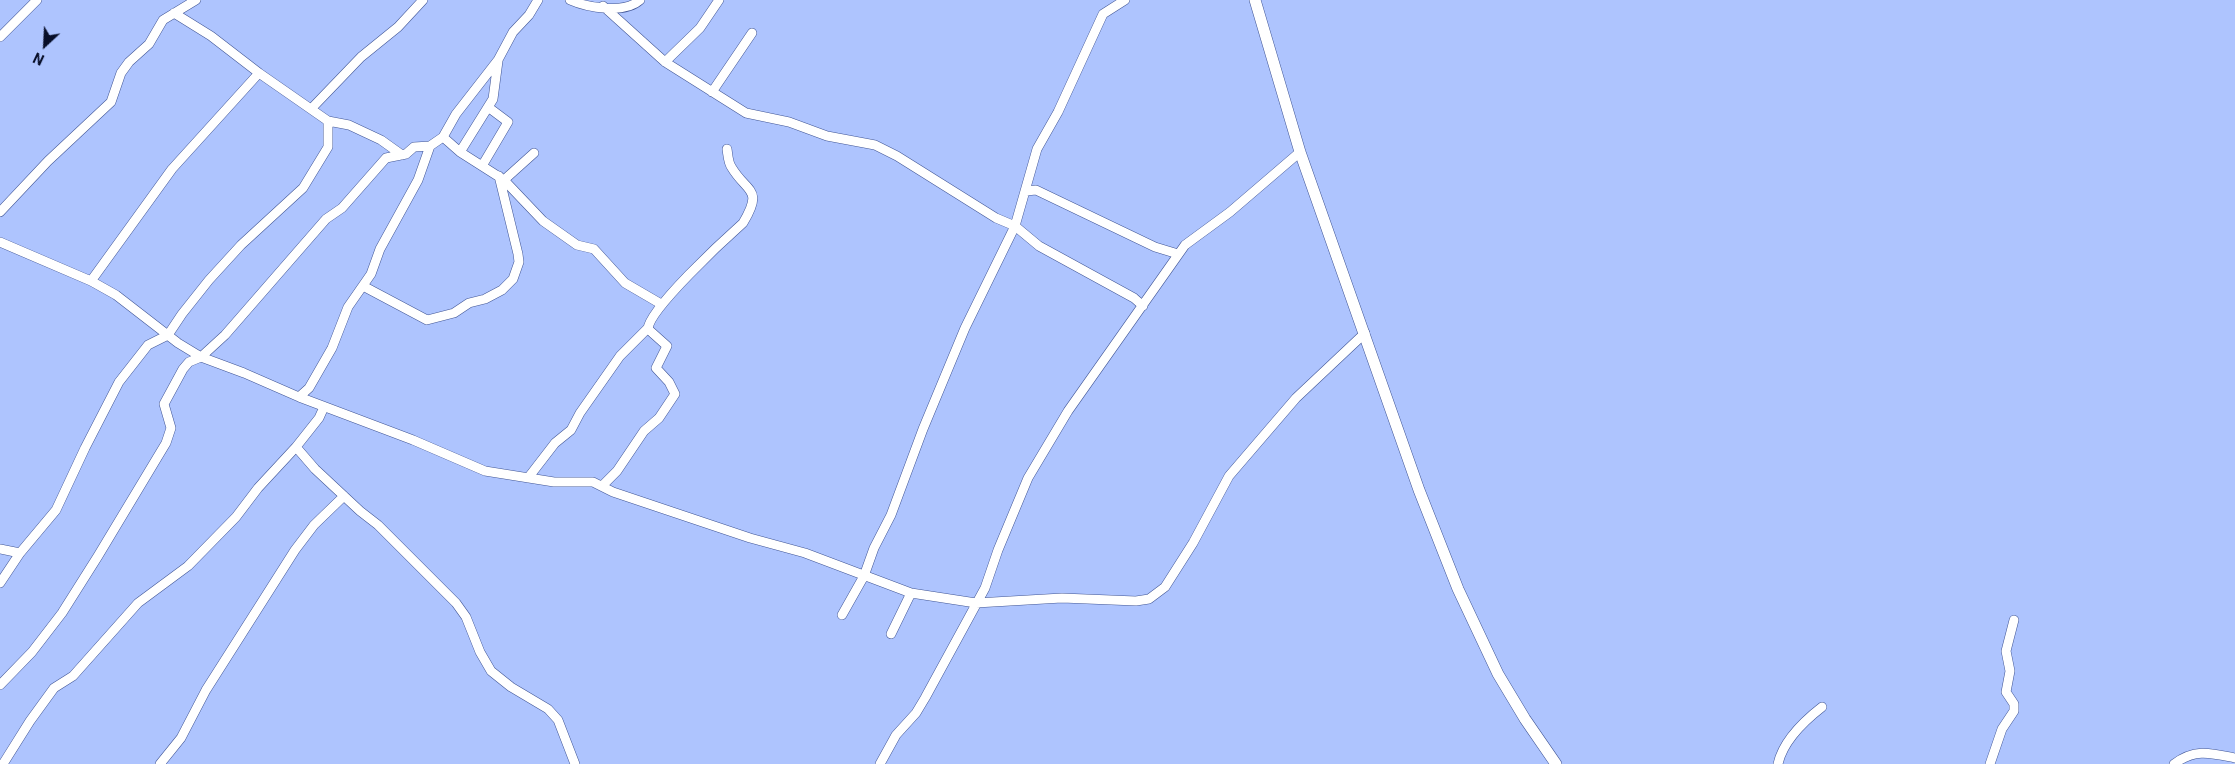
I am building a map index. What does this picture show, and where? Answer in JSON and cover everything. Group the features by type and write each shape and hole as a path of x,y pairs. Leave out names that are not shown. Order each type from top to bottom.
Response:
{"main road":[{"path":"1255,0 1300,152 1419,490 1458,589 1498,674 1525,719 1556,764"}],"street":[{"path":"0,38 37,0"},
{"path":"0,212 43,166 111,102 122,73 129,62 149,44 163,20 196,0"},
{"path":"311,109 362,57 398,27 423,0"},
{"path":"0,685 32,652 89,571 166,443 171,428 164,404 183,369 189,362 201,357 225,335 326,219 342,208 386,158 402,155 414,147 430,146 443,137 462,107 498,60 513,32 529,14 538,0"},
{"path":"570,0 614,9 626,9 640,0"},
{"path":"665,62 700,28 719,0"},
{"path":"842,615 864,576 874,548 897,502 965,328 1015,226 1037,149 1058,112 1101,17 1106,11 1125,0"},
{"path":"602,6 665,62 746,113 789,122 827,136 875,145 897,156 996,218 1015,226 1039,246 1062,257 1112,288 1134,298 1143,306"},
{"path":"174,13 211,36 259,74 328,121 349,125 373,136 402,155"},
{"path":"712,92 752,33"},
{"path":"460,152 494,96 498,60"},
{"path":"91,281 172,169 259,74"},
{"path":"482,166 508,122 488,107"},
{"path":"0,582 20,553 56,510 119,382 148,345 168,335 182,314 228,259 302,188 328,147 328,121"},
{"path":"443,137 460,152 501,178 543,221 577,245 594,249 626,283 661,304"},
{"path":"299,397 309,388 334,342 348,307 371,274 380,249 418,180 430,146"},
{"path":"528,478 555,443 571,430 580,413 620,356 648,328 661,304 743,223 753,201 751,190 732,168 727,149"},
{"path":"880,764 896,736 916,713 925,698 989,580 998,550 1035,464 1068,411 1129,322 1143,306 1186,244 1230,212 1300,152"},
{"path":"501,178 534,153"},
{"path":"363,286 427,320 454,313 469,303 485,299 502,290 512,279 519,262 501,178"},
{"path":"1026,191 1036,190 1155,247 1178,254"},
{"path":"0,242 91,281 116,295 168,335 201,357 324,407 413,440 476,468 554,482 593,482 613,492 750,538 805,553 911,593 976,603 1062,598 1144,601 1160,592 1193,543 1229,476 1296,398 1365,334"},
{"path":"602,486 617,471 644,431 659,418 675,394 669,382 656,368 667,346 648,328"},
{"path":"3,764 30,721 54,688 72,676 138,603 196,558 236,517 258,488 296,447 319,418 324,407"},
{"path":"296,447 344,496 378,525 456,603 466,617 480,652 491,671 511,688 548,709 558,720 566,736 575,764"},
{"path":"160,764 181,738 206,690 295,550 314,525 344,496"},
{"path":"0,549 20,553"},
{"path":"891,634 911,593"},
{"path":"1990,764 2002,729 2014,711 2014,704 2006,692 2010,672 2006,652 2014,620"},
{"path":"1778,764 1782,752 1790,739 1808,718 1822,707"},
{"path":"2174,764 2192,754 2209,752 2235,758"}]}
